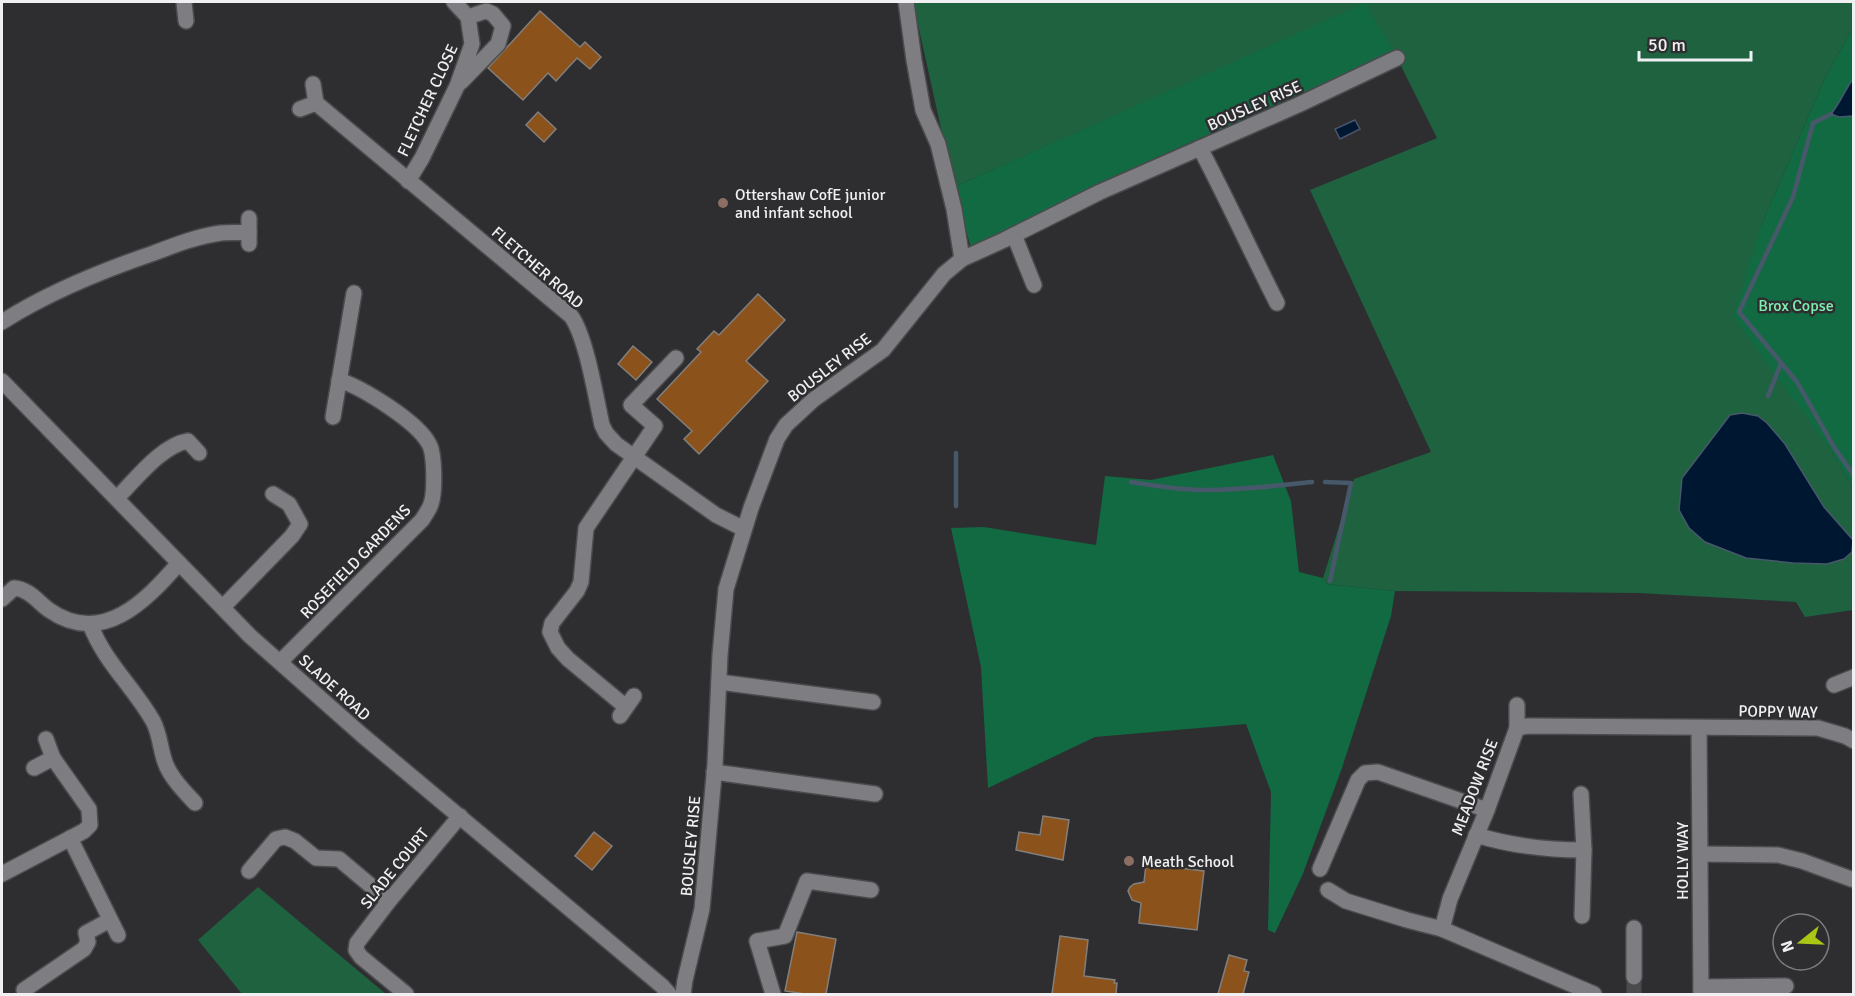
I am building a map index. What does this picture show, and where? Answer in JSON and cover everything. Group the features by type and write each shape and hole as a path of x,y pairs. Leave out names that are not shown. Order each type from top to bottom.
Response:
{"street":[{"path":"184,2 186,21"},
{"path":"454,2 468,17 486,10 503,26 498,44 457,86"},
{"path":"906,2 924,110 938,144 954,209 963,259"},
{"name":"FLETCHER CLOSE","path":"408,181 422,158 457,86 472,44 468,17"},
{"name":"BOUSLEY RISE","path":"683,994 702,909 726,589 744,529 777,440 786,425 813,400 883,350 944,274 963,259 1100,192 1298,105 1397,58"},
{"path":"300,109 315,102 313,84"},
{"name":"FLETCHER ROAD","path":"315,102 571,316 582,341 602,425 616,444 716,515 744,529"},
{"path":"1200,148 1230,204 1245,241 1277,303"},
{"path":"2,322 20,310 65,288 131,261 219,234 249,231"},
{"path":"1014,235 1034,285"},
{"path":"333,417 354,293"},
{"path":"627,706 568,658 558,648 550,632 552,623 577,591 581,582 586,528 655,426 631,405 676,358"},
{"name":"ROSEFIELD GARDENS","path":"280,662 422,520 432,502 433,457 429,444 420,433 383,402 354,385 339,380"},
{"name":"SLADE ROAD","path":"2,381 250,636 362,735 597,930 669,994"},
{"path":"117,498 177,442 188,441 199,453"},
{"path":"223,607 300,525 288,504 273,494"},
{"path":"2,599 14,588 22,588 50,610 65,618 78,623 96,624 115,619 130,610 161,584 179,563"},
{"path":"90,624 103,652 118,675 143,704 155,725 166,765 195,803"},
{"path":"1834,685 1854,677"},
{"path":"719,682 873,702"},
{"path":"1517,705 1517,728"},
{"name":"MEADOW RISE","path":"1442,929 1450,899 1487,810 1517,728 1528,726 1699,728"},
{"name":"POPPY WAY","path":"1699,728 1818,728 1854,741"},
{"name":"HOLLY WAY","path":"1699,728 1701,991"},
{"path":"2,874 90,825 89,809 53,758 46,739"},
{"path":"34,768 53,758"},
{"path":"714,772 875,794"},
{"path":"1320,869 1358,780 1365,774 1378,772 1487,810"},
{"path":"1581,794 1584,850 1582,916"},
{"name":"SLADE COURT","path":"406,994 361,957 356,950 357,943 460,816"},
{"path":"1476,835 1519,846 1550,850 1584,850"},
{"path":"249,871 270,844 276,839 285,837 295,841 315,858 339,859 389,901"},
{"path":"70,838 118,935"},
{"path":"1700,854 1778,855 1854,880"},
{"path":"772,994 757,941 785,936 807,881 871,890"},
{"path":"1328,890 1346,901 1442,929 1594,994"},
{"path":"24,990 84,950 88,942 86,933 110,920"},
{"path":"1634,928 1634,977"},
{"path":"1701,991 1786,986"}],"green space":[{"path":"913,2 1853,2 1853,27 1824,80 1761,226 1832,452 1853,488 1853,610 1805,617 1796,602 1639,593 1395,591 1327,584 1323,578 1354,479 1431,452 1310,190 1437,138 1397,58 1365,4 954,187"},
{"path":"1365,3 1394,52 1149,161 971,248 954,187"},
{"name":"Brox Copse","path":"1853,27 1853,488 1832,452 1733,317 1761,226 1824,80"},
{"path":"1273,455 1291,501 1299,572 1323,578 1327,584 1395,591 1391,616 1342,768 1302,876 1275,933 1268,930 1271,792 1246,724 1095,737 988,788 981,667 951,528 984,527 1096,545 1105,476 1151,480"},
{"path":"258,887 386,994 242,994 198,940"}],"water":[{"path":"1853,79 1853,116 1839,117 1831,114 1837,105"},
{"path":"1355,120 1360,129 1340,139 1335,129"},
{"path":"1742,413 1758,416 1767,423 1785,444 1824,507 1853,540 1852,552 1844,559 1827,564 1746,558 1705,542 1689,528 1679,510 1682,478 1730,415"}],"building":[{"path":"540,11 580,47 585,42 601,57 590,69 577,58 556,81 548,73 523,100 488,68"},
{"path":"538,112 556,129 544,142 526,125"},
{"path":"758,294 785,320 746,361 768,381 699,454 684,439 692,431 657,399 701,352 697,349 714,331 719,335"},
{"path":"633,346 652,362 636,380 618,364"},
{"path":"1043,816 1069,820 1063,860 1016,850 1019,832 1040,835"},
{"path":"594,832 612,846 592,870 575,856"},
{"path":"1146,864 1204,871 1197,930 1139,923 1141,903 1132,900 1128,891 1134,884 1144,882"},
{"path":"797,932 836,939 826,994 785,991"},
{"path":"1060,936 1088,940 1084,976 1115,980 1116,994 1052,994"},
{"path":"1229,955 1247,960 1244,971 1249,972 1243,994 1218,994"}],"waterway":[{"path":"1831,114 1813,123 1793,197 1739,312 1797,382 1834,447 1854,476"},
{"path":"1768,396 1781,363"},
{"path":"956,453 956,506"},
{"path":"1131,482 1177,489 1205,490 1245,489 1312,482"},
{"path":"1325,482 1351,483 1330,581"}],"tunnel":[{"path":"1634,977 1634,994"}],"place":[{"name":"Ottershaw CofE junior and infant school","path":"723,203"},
{"name":"Meath School","path":"1129,861"}]}
